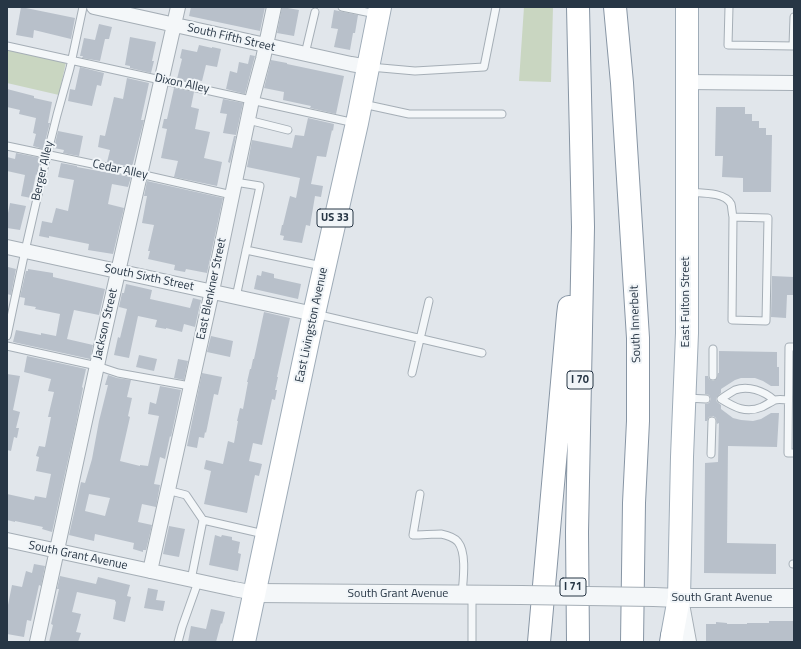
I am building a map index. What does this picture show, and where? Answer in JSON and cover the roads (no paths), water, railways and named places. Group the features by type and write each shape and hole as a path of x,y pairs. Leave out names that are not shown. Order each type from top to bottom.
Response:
{"main road":[{"name":"I 70","path":"578,7 583,227 577,532 578,642"},
{"name":"South Innerbelt","path":"615,7 638,338 638,421 634,503 632,642"},
{"name":"East Fulton Street","path":"676,641 679,598 682,457 687,333 687,7"},
{"name":"East Livingston Avenue","path":"244,642 314,314 359,113 379,11"},
{"path":"539,642 568,315 583,227"},
{"name":"I 71","path":"568,642 577,532"}],"street":[{"name":"South Fifth Street","path":"94,7 368,67"},
{"name":"Jackson Street","path":"37,642 118,271 178,7"},
{"name":"East Blenkner Street","path":"150,571 212,291 252,100 274,7"},
{"path":"687,82 794,82"},
{"name":"South Sixth Street","path":"7,247 314,314"},
{"name":"South Grant Avenue","path":"7,540 234,590 255,592 679,598 794,598"}],"lane":[{"name":"Berger Alley","path":"7,336 47,155 72,60 83,7"},
{"path":"342,7 379,11"},
{"path":"368,67 415,71 484,67 496,7"},
{"path":"728,7 728,45 794,46 794,17"},
{"path":"305,54 315,12"},
{"name":"Dixon Alley","path":"7,46 252,100 359,113 502,114"},
{"path":"248,120 288,130"},
{"name":"Cedar Alley","path":"7,146 140,174 234,188 260,186 246,250"},
{"path":"687,192 717,194 728,200 731,205 733,217 732,320 766,321 768,218 733,217"},
{"path":"236,297 246,250 325,266"},
{"path":"412,374 429,301"},
{"path":"314,314 482,353"},
{"path":"7,346 97,366 118,373 190,386"},
{"path":"794,347 789,347 788,400 788,453 794,453"},
{"path":"713,349 713,376"},
{"path":"774,400 768,394 752,389 735,390 721,399 738,409 751,410 768,405 774,400 788,400"},
{"path":"684,398 706,399"},
{"path":"711,454 712,421"},
{"path":"167,490 186,495 203,520 194,581 178,642"},
{"path":"420,494 413,535 442,534 458,542 463,563 472,642"},
{"path":"203,520 267,534"}]}
